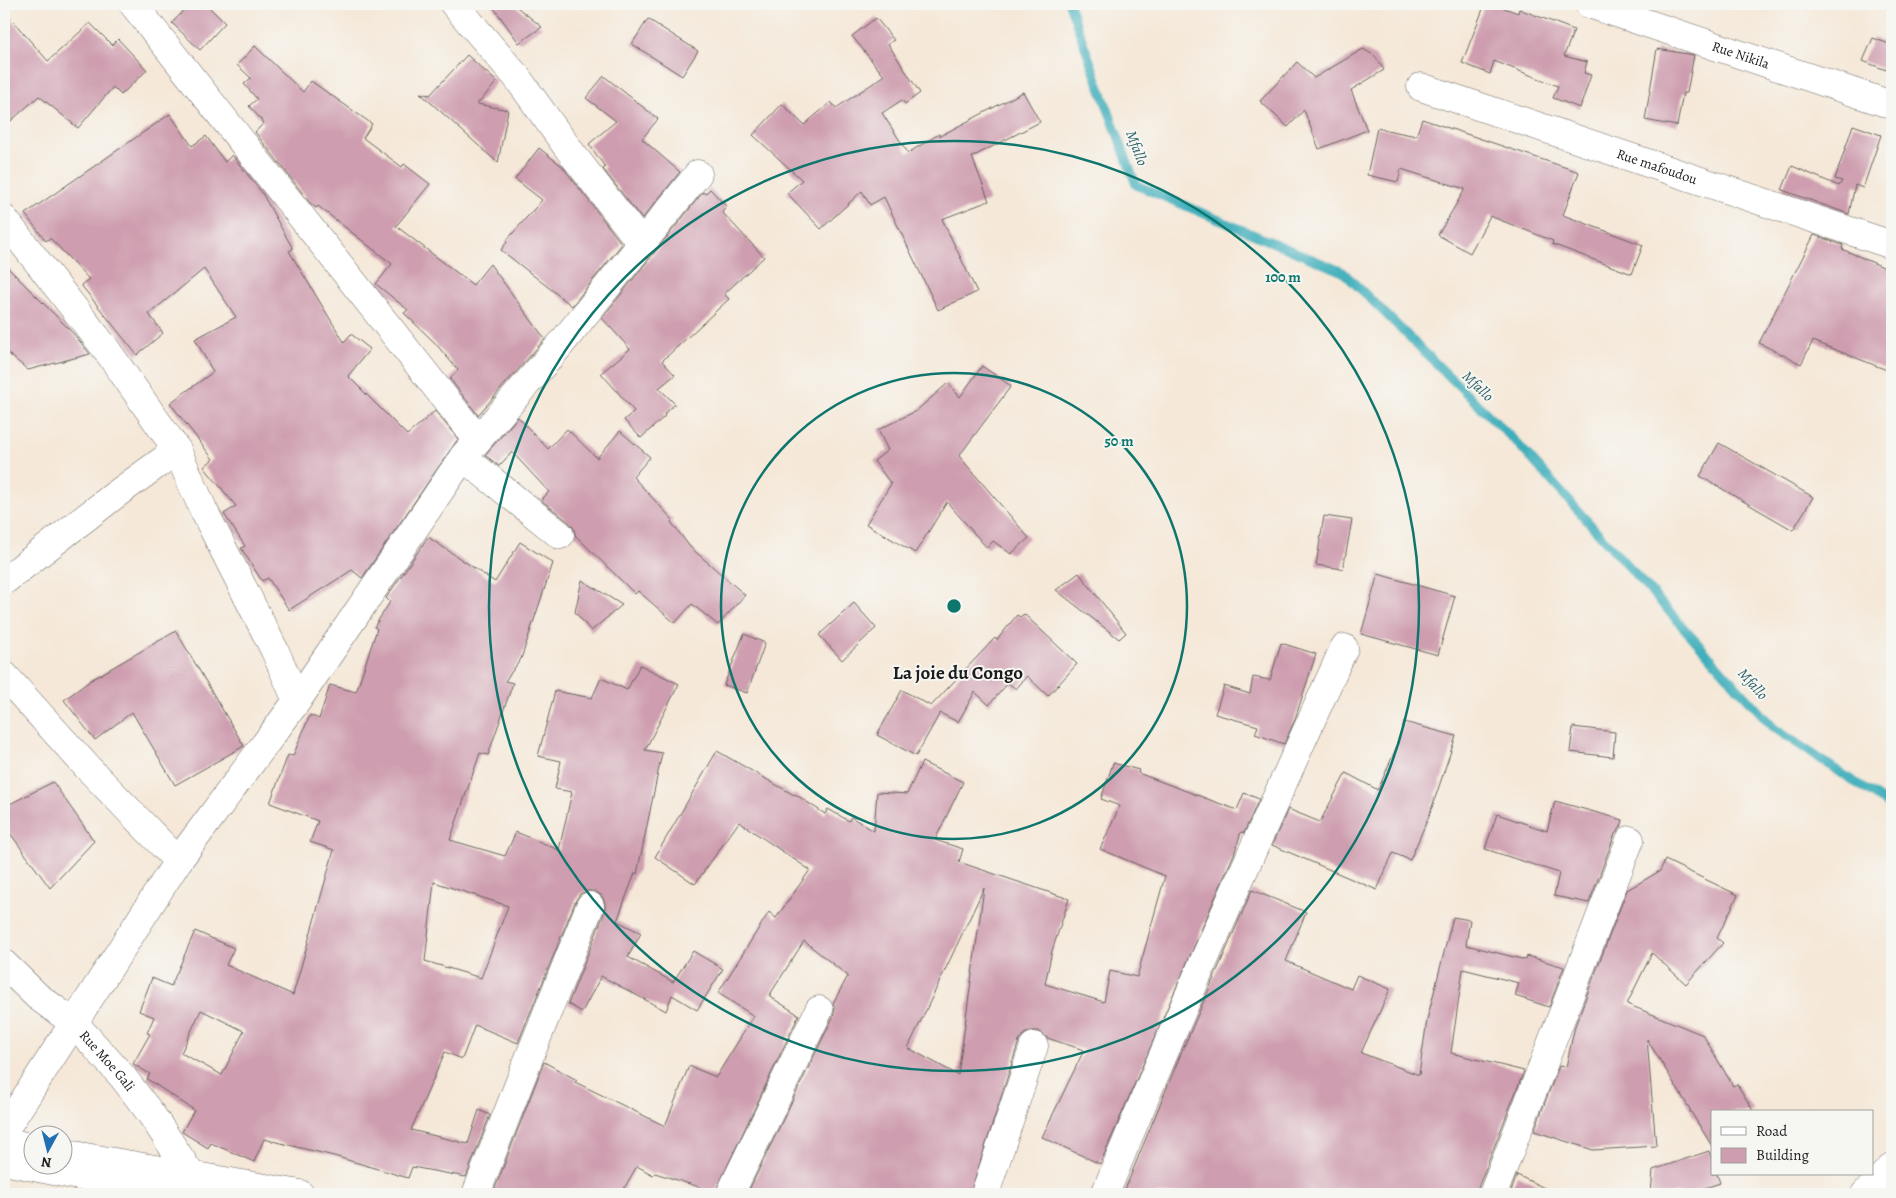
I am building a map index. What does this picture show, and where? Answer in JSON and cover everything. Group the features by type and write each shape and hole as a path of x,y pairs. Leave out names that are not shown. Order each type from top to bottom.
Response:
{"street":[{"path":"134,4 470,449 560,535"},
{"path":"454,4 516,76 570,151 641,243"},
{"name":"Rue Nikila","path":"1589,4 1892,104"},
{"name":"Rue mafoudou","path":"1421,87 1892,245"},
{"path":"4,1131 178,861 297,701 470,449 561,344 698,174"},
{"path":"4,219 106,349 177,450 203,509 275,651 297,701"},
{"path":"4,581 177,450"},
{"path":"1105,1194 1147,1091 1240,877 1344,648"},
{"path":"4,675 88,768 178,861"},
{"path":"1493,1194 1630,840"},
{"path":"476,1194 590,906"},
{"name":"Rue Moe Gali","path":"4,964 37,996 74,1023 122,1076 151,1114 192,1185"},
{"path":"730,1194 819,1010"},
{"path":"985,1194 1034,1046"},
{"path":"4,1142 22,1145"},
{"path":"72,1155 192,1185 300,1194"},
{"path":"4,1161 168,1194"},
{"path":"1864,1194 1892,1167"}],"building":[{"path":"190,4 206,4 225,23 200,50 172,23"},
{"path":"491,4 513,4 542,27 519,43"},
{"path":"1485,4 1493,4 1518,13 1519,9 1574,30 1564,56 1587,62 1584,73 1591,75 1580,108 1553,98 1558,86 1494,61 1490,74 1462,63"},
{"path":"4,11 48,61 90,23 112,45 118,39 147,70 121,95 113,87 78,128 39,96 4,127"},
{"path":"876,18 894,40 888,44 920,93 905,104 902,100 882,113 908,153 939,134 940,136 1023,92 1040,122 972,157 989,201 942,219 977,292 938,310 884,197 870,205 862,191 821,229 787,193 802,180 753,135 782,104 804,125 831,102 836,108 884,76 852,36"},
{"path":"648,19 698,51 682,76 632,44"},
{"path":"1873,38 1892,45 1892,54 1886,70 1863,61"},
{"path":"255,46 303,92 311,81 372,124 363,138 402,167 404,164 430,184 396,226 473,285 490,264 545,339 478,415 450,379 458,370 435,343 404,313 408,310 376,284 392,264 318,206 316,208 311,204 255,132 264,123 249,106 257,99 244,84 251,78 237,65"},
{"path":"1363,49 1375,56 1384,70 1351,90 1367,130 1319,149 1304,110 1288,127 1260,101 1297,62 1314,78"},
{"path":"1657,49 1694,55 1687,93 1683,93 1677,126 1645,120"},
{"path":"467,55 497,82 477,104 508,110 498,163 420,93 430,95"},
{"path":"604,76 658,119 642,139 680,172 642,219 603,169 605,167 589,144 616,121 586,98"},
{"path":"170,114 192,146 206,136 225,162 232,155 262,193 293,249 289,251 344,342 351,334 370,349 348,376 407,435 435,411 458,439 362,578 352,570 289,610 268,578 262,581 241,548 245,546 224,514 236,506 204,467 213,459 170,403 213,372 195,339 236,317 204,269 149,314 163,333 137,355 81,285 89,279 50,238 46,241 25,214"},
{"path":"1422,119 1579,172 1563,215 1643,245 1632,274 1552,244 1553,241 1490,216 1470,253 1438,235 1465,189 1401,169 1398,182 1367,175 1377,128 1416,136"},
{"path":"1853,125 1881,135 1863,188 1855,185 1849,214 1782,190 1792,166 1839,186 1842,181 1835,179"},
{"path":"539,148 562,166 622,244 572,306 501,250 506,241 542,200 515,179"},
{"path":"710,189 727,207 722,212 764,257 724,294 729,299 662,361 675,375 659,388 675,404 641,438 624,420 634,411 601,373 630,349 602,318 703,192 705,194"},
{"path":"1814,235 1843,245 1842,249 1892,271 1892,372 1813,341 1801,364 1759,343"},
{"path":"4,264 73,333 90,354 28,370 4,350"},
{"path":"982,366 1011,386 959,456 1029,538 1011,554 993,541 987,548 947,502 915,553 866,524 891,484 874,461 888,450 878,430 916,411 948,383 960,397"},
{"path":"518,417 548,449 567,429 597,458 620,431 650,457 633,477 673,520 671,522 690,547 745,595 718,625 692,604 675,623 638,591 635,594 575,535 570,523 541,500 549,492 512,452 499,466 485,455"},
{"path":"1719,443 1813,497 1793,530 1700,476"},
{"path":"1324,516 1352,520 1343,569 1316,565"},
{"path":"428,537 495,582 520,542 553,563 521,659 505,681 513,683 488,755 480,753 450,840 505,856 516,832 559,850 572,792 555,789 561,761 538,756 555,691 592,698 601,678 627,690 640,665 679,684 645,750 662,753 637,874 635,873 617,921 641,933 628,957 673,982 693,951 723,969 697,1010 672,995 666,1011 601,976 582,1012 568,1004 605,911 605,903 602,896 595,891 587,891 580,894 518,1043 475,1025 462,1059 445,1052 411,1130 468,1144 479,1110 490,1115 466,1177 412,1167 408,1178 334,1156 264,1139 254,1162 211,1143 208,1148 182,1132 194,1110 147,1079 150,1074 133,1064 150,1034 147,1033 154,1017 139,1011 152,978 171,986 195,931 234,948 226,965 293,995 334,850 310,842 318,821 270,803 288,755 293,756 310,715 319,719 330,685 356,692 377,629 374,627 390,602 386,598","holes":["434,882 508,906 481,978 425,961","201,1010 244,1031 222,1075 181,1053"]},
{"path":"1079,573 1126,633 1119,639 1056,590"},
{"path":"1378,574 1455,596 1438,655 1361,634"},
{"path":"582,580 622,605 591,631 575,612"},
{"path":"854,603 876,628 842,660 819,635"},
{"path":"1024,614 1077,664 1048,696 1027,676 1016,689 1008,683 989,705 975,692 958,722 940,713 916,756 877,735 902,690 931,706 995,638 997,640 1017,615 1020,617"},
{"path":"176,631 244,746 175,785 132,712 95,740 64,700 91,680"},
{"path":"744,634 765,643 747,693 724,685"},
{"path":"1281,643 1316,654 1294,722 1284,744 1255,734 1258,726 1215,714 1224,686 1250,694 1253,677 1270,680"},
{"path":"1404,722 1456,736 1429,816 1410,860 1393,853 1377,890 1272,845 1288,809 1320,822 1346,773 1378,790 1397,746"},
{"path":"1573,727 1615,732 1613,757 1570,752"},
{"path":"717,751 795,794 825,814 828,809 849,821 851,817 874,831 877,792 907,794 922,762 963,782 935,840 963,849 959,862 1069,899 1052,951 1045,984 1104,1002 1110,971 1137,977 1165,876 1100,849 1120,806 1101,799 1113,763 1139,770 1138,773 1237,810 1244,793 1259,799 1244,833 1241,832 1234,854 1100,1164 1042,1137 1084,1050 1047,1038 1039,1031 1031,1031 1024,1034 1019,1041 970,1194 747,1194 833,1017 835,1009 833,1003 848,976 804,941 769,996 799,1015 715,1192 655,1173 653,1175 637,1166 621,1194 502,1194 494,1191 544,1062 577,1080 575,1082 665,1126 689,1066 716,1077 754,1016 718,993 769,912 776,918 810,870 739,822 695,884 655,857","holes":["984,888 958,1075 908,1048"]},
{"path":"53,782 94,841 50,888 4,825 4,807"},
{"path":"1555,801 1623,820 1621,827 1615,834 1589,903 1554,896 1559,873 1485,849 1497,814 1547,831"},
{"path":"1665,860 1738,895 1717,938 1723,943 1686,984 1652,953 1627,1004 1703,1035 1733,1086 1737,1084 1753,1110 1711,1110 1711,1144 1691,1112 1689,1112 1691,1111 1647,1039 1656,1146 1593,1150 1534,1131 1559,1066 1566,1067 1575,1026 1627,890 1660,871"},
{"path":"1252,890 1306,912 1286,961 1351,989 1357,975 1390,989 1361,1053 1419,1075 1427,1020 1453,917 1470,920 1466,945 1526,960 1527,956 1564,967 1549,1007 1515,996 1519,983 1463,969 1451,1053 1524,1071 1478,1188 1478,1194 1123,1194"},
{"path":"1709,1151 1711,1176 1718,1176 1720,1183 1687,1194 1651,1194 1653,1170"},
{"path":"1517,1175 1557,1194 1510,1194"}],"waterway":[{"name":"Mfallo","path":"1069,4 1136,185 1343,272 1518,444 1774,728 1892,807"}],"district":[{"name":"La joie du Congo","path":"958,673"}]}
